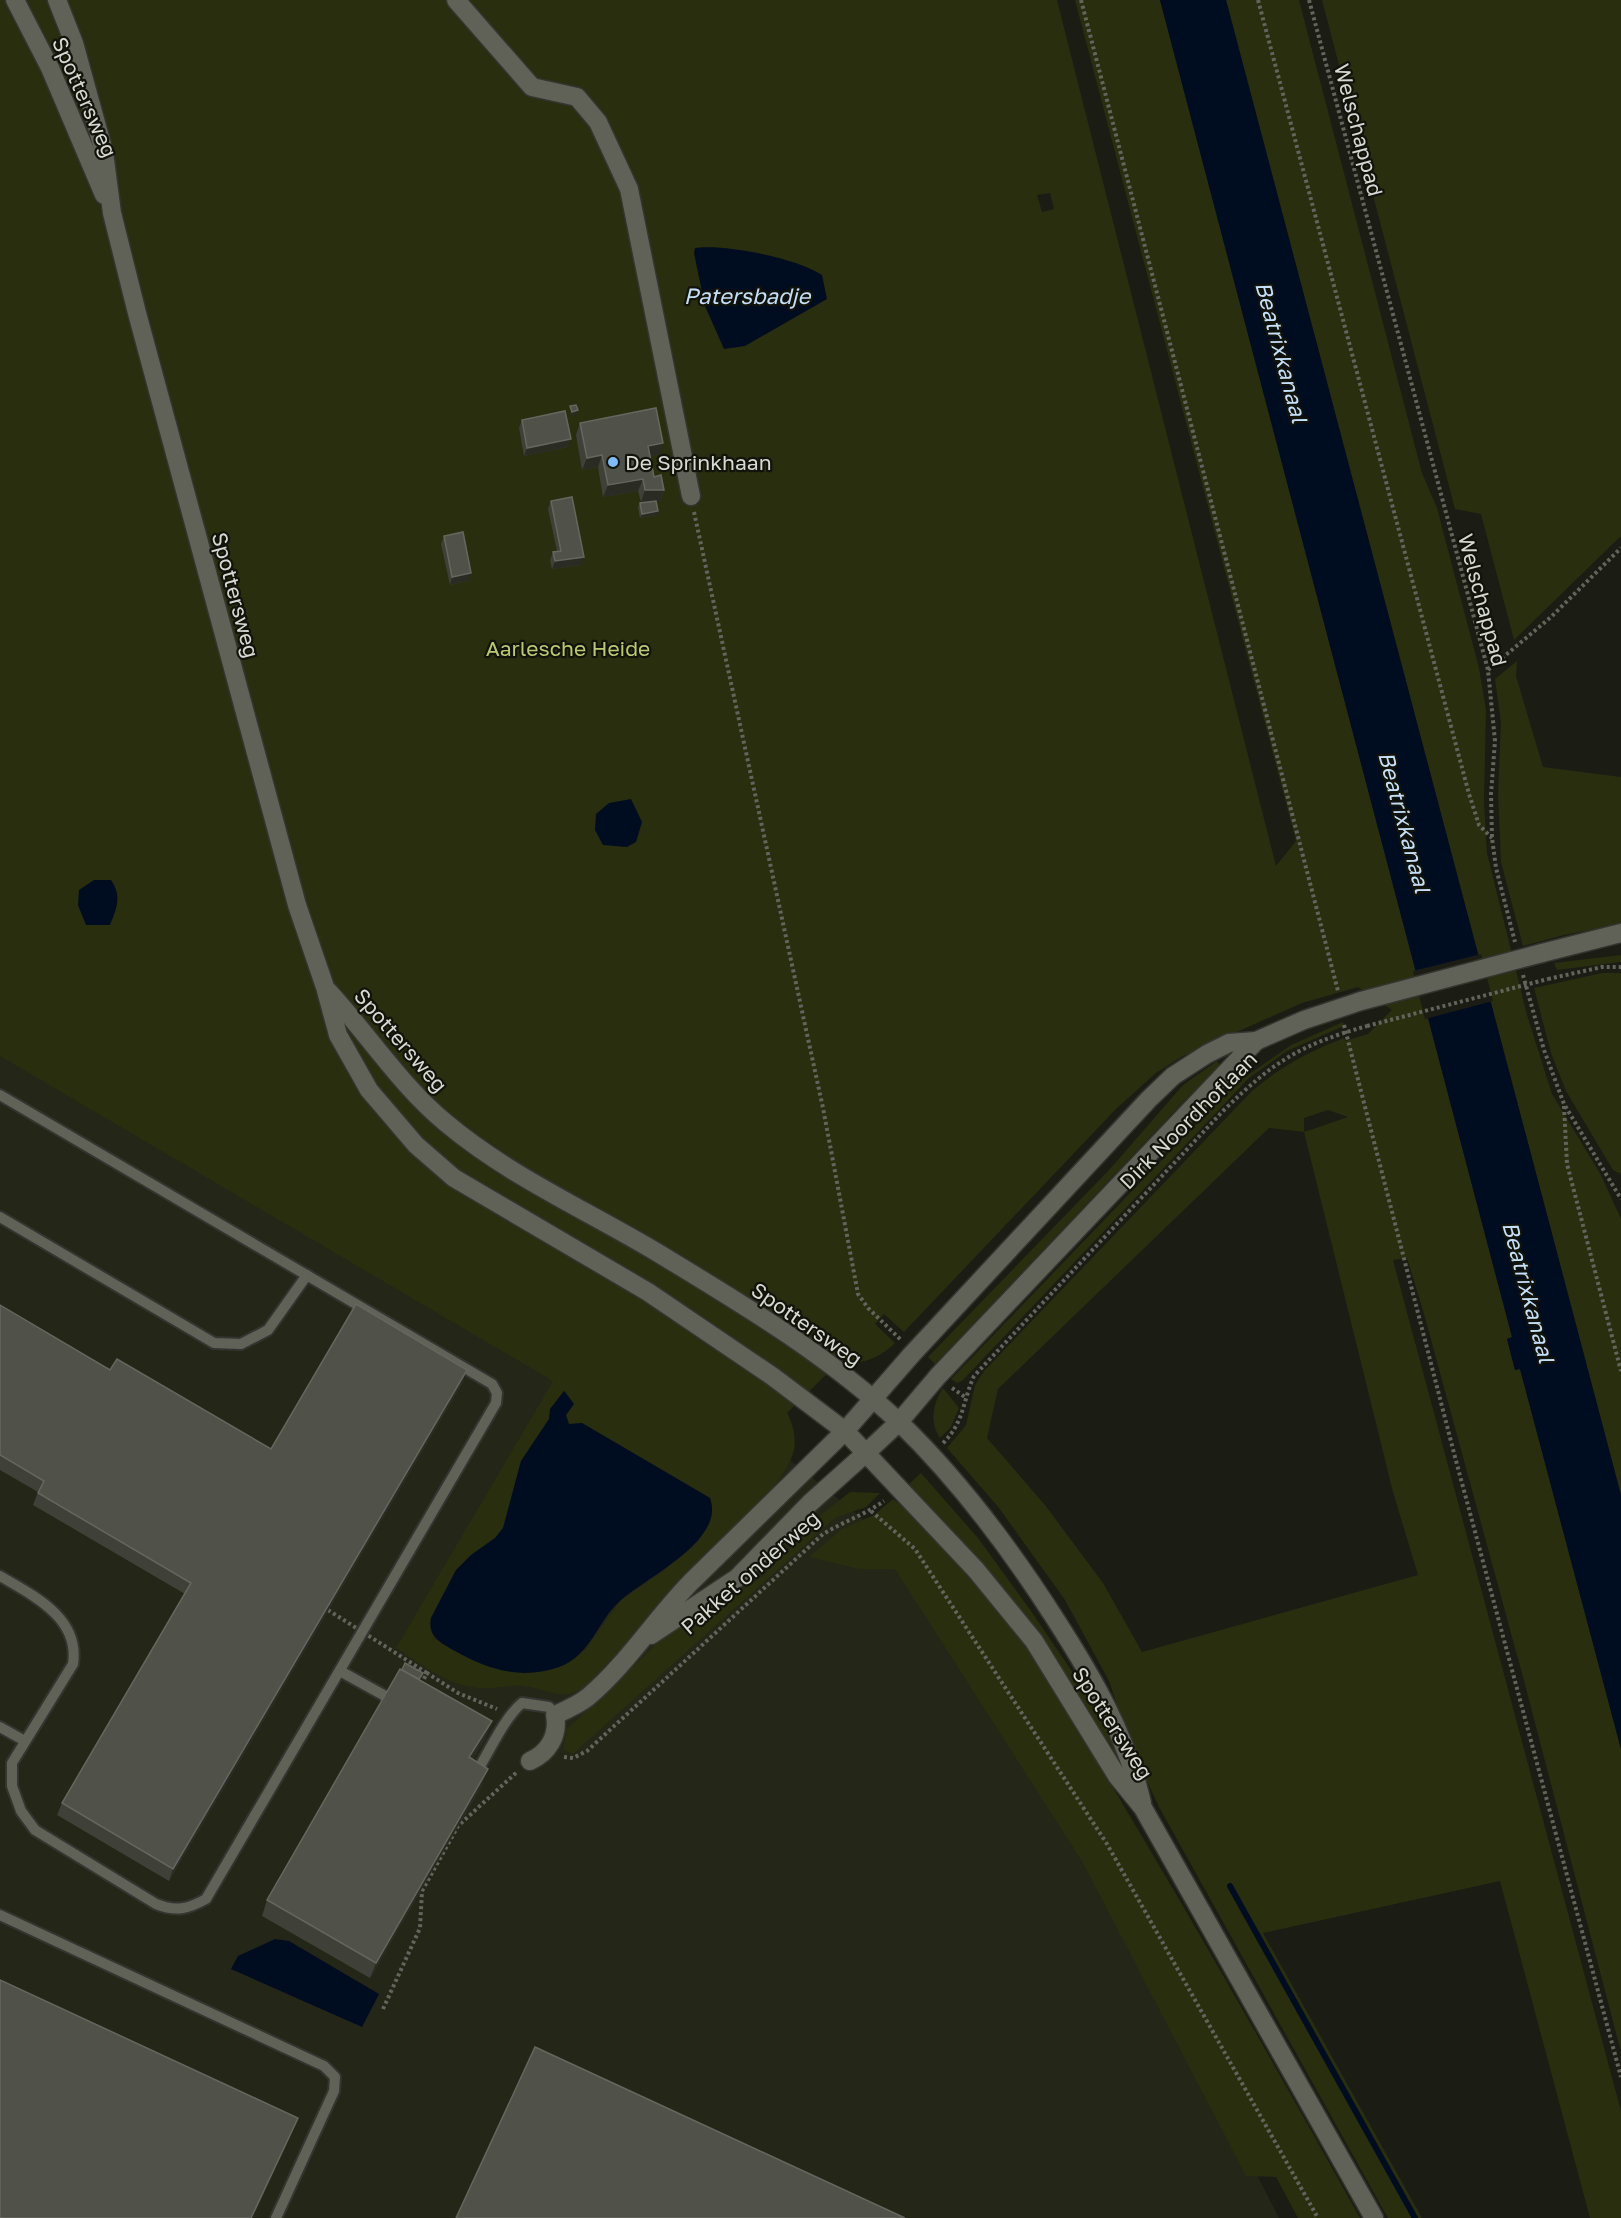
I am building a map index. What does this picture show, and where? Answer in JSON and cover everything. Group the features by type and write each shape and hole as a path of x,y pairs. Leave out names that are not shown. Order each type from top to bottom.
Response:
{"main road":[{"name":"Spottersweg","path":"15,0 50,68 112,213"},
{"name":"Spottersweg","path":"57,0 74,43 104,152 112,213 136,313 297,904 325,987 338,1035 369,1090 416,1145 454,1178 648,1292 772,1376 845,1431 976,1570 1034,1641 1117,1776 1143,1808 1374,2218"},
{"path":"456,0 532,87 577,97 598,122 629,189 691,496"},
{"name":"Dirk Noordhoflaan","path":"845,1431 913,1353 1148,1100 1173,1076 1207,1054 1229,1043 1256,1041 1361,1001 1621,933"},
{"name":"Dirk Noordhoflaan","path":"1598,940 1621,943"},
{"name":"Spottersweg","path":"325,987 361,1027 401,1079 446,1123 509,1167 658,1253 793,1338 874,1400 931,1454 1013,1552 1087,1667 1108,1706 1134,1770 1143,1808"},
{"name":"Dirk Noordhoflaan","path":"867,1452 899,1422 938,1376 1256,1041"},
{"name":"Pakket onderweg","path":"555,1715 588,1697 642,1641 683,1591 845,1431"},
{"name":"Pakket onderweg","path":"642,1641 737,1578 810,1503 867,1452"},
{"path":"536,1758 554,1738 557,1724 555,1715"}],"lane":[{"path":"0,1095 492,1384 497,1393 496,1403 206,1899 190,1908 171,1910 156,1904 35,1830 21,1810 12,1786 12,1763 73,1664 75,1647 61,1619 43,1601 0,1576"},
{"path":"0,1217 214,1343 241,1344 268,1330 307,1275"},
{"path":"340,1671 387,1697"},
{"path":"466,1789 504,1728 509,1714 522,1703 549,1707 555,1715"},
{"path":"0,1726 25,1741"},
{"path":"0,1915 324,2066 335,2077 334,2091 276,2218"}],"path":[{"path":"1081,0 1342,1007 1345,1032 1455,1458 1621,2077"},
{"path":"1258,0 1469,794 1479,825 1492,838"},
{"name":"Welschappad","path":"1309,0 1488,670 1495,741 1491,794 1492,838 1496,868 1516,948"},
{"path":"691,496 823,1108 858,1294"},
{"path":"1488,670 1551,617 1621,548"},
{"name":"Dirk Noordhoflaan","path":"931,1454 958,1426 966,1408 965,1396 978,1371 1257,1077 1278,1062 1317,1041 1345,1032 1548,979 1602,967 1621,967"},
{"path":"1522,971 1544,1050 1564,1104 1620,1191 1621,1199"},
{"path":"1564,1104 1567,1164 1621,1371"},
{"name":"Pakket onderweg","path":"536,1758 573,1758 587,1751 823,1534 853,1516 871,1511 900,1488"},
{"path":"871,1511 915,1550 1107,1844 1318,2218"},
{"path":"328,1610 458,1693 509,1714"},
{"path":"418,1688 427,1673"},
{"path":"431,1686 436,1678"},
{"path":"383,2009 420,1928 422,1891 458,1826 536,1758"}],"shaded area":[{"path":"0,1007 761,1436 880,1533 1096,1859 1279,2218 0,2218"}],"green space":[{"name":"Aarlesche Heide","path":"0,0 1057,0 1276,866 1296,841 1075,0 1160,0 1512,1337 1507,1339 1515,1370 1520,1369 1621,1749 1621,2052 1523,1677 1424,1314 1407,1258 1393,1260 1621,2111 1621,2218 1590,2218 1500,1881 1263,1933 1422,2218 1388,2218 1159,1807 1132,1749 1109,1681 1065,1600 999,1508 947,1448 966,1425 975,1385 984,1371 1252,1091 1273,1074 1319,1048 1344,1038 1345,1041 1368,1034 1392,1010 1358,987 1302,1003 1183,1056 1156,1073 1115,1110 904,1332 884,1314 875,1324 895,1343 877,1357 856,1362 841,1360 787,1413 792,1424 794,1449 783,1474 765,1498 585,1687 577,1692 562,1695 524,1686 484,1688 456,1683 435,1673 396,1648 553,1381 0,1056","holes":["1050,193 1054,209 1042,212 1037,195","1328,1110 1348,1117 1304,1132 1304,1118","1269,1128 1304,1132 1393,1492 1418,1575 1142,1652 1103,1583 1045,1505 987,1438 998,1389","565,1390 574,1404 566,1415 569,1424 582,1423 710,1498 703,1533 663,1571 620,1601 585,1650 444,1644 435,1639 431,1631 431,1617 456,1570 471,1555 495,1538 503,1528 521,1461 549,1419 551,1409"]},
{"path":"1226,0 1299,0 1422,473 1437,508 1479,668 1486,710 1484,802 1487,853 1527,1015 1552,1094 1601,1175 1621,1219 1621,1495"},
{"path":"1322,0 1621,0 1621,536 1514,640 1481,514 1455,509"},
{"path":"1517,661 1516,676 1543,767 1621,777 1621,924 1523,946 1501,862 1498,793 1501,723 1495,679"},
{"path":"1621,955 1621,962 1557,970 1554,963"},
{"path":"1602,973 1621,973 1621,1174 1613,1170 1566,1091 1551,1053 1534,988"},
{"path":"1343,1022 1344,1026 1287,1051 1249,1078 962,1381 957,1383 951,1379 1235,1084 1291,1045"},
{"path":"1217,1061 1221,1067 1187,1098 935,1364 928,1357 1110,1169 1183,1085"},
{"path":"943,1388 959,1408 951,1427 940,1438 933,1419 937,1400"},
{"path":"921,1473 978,1538 1031,1611 1100,1713 1126,1769 1120,1772 960,1541 908,1485"},
{"path":"850,1492 880,1493 866,1507 835,1518 573,1754 563,1750 567,1729 667,1634 763,1576 822,1514"},
{"path":"893,1499 955,1556 983,1588 1033,1658 1167,1878 1360,2218 1298,2218 1276,2177 1246,2176 1083,1863 895,1569 859,1569 809,1557 842,1529 874,1515"}],"water":[{"name":"Beatrixkanaal","path":"1160,0 1226,0 1621,1495 1621,1749 1520,1369 1515,1370 1507,1339 1512,1337"},
{"name":"Patersbadje","path":"695,248 742,250 796,263 822,275 827,299 745,346 724,349 705,306 694,253"},
{"path":"631,799 642,822 636,842 627,847 603,845 595,830 596,814 609,803"},
{"path":"94,880 111,880 116,891 116,908 110,925 86,925 78,905 79,890"},
{"path":"564,1391 574,1404 566,1415 569,1424 582,1423 710,1498 712,1514 706,1529 695,1543 681,1557 620,1601 605,1618 586,1647 570,1662 532,1673 493,1668 440,1642 431,1630 431,1618 456,1570 471,1555 495,1538 503,1528 521,1461 549,1419 550,1409"},
{"path":"275,1939 289,1941 379,1994 362,2027 231,1969 238,1956"}],"pier":[{"path":"1481,954 1493,1001 1425,1019 1413,971"}],"building":[{"path":"576,405 578,410 572,412 570,406"},
{"name":"De Sprinkhaan","path":"656,408 663,443 648,446 654,477 661,475 664,490 645,490 643,479 608,485 602,455 587,458 580,423"},
{"path":"565,411 571,439 527,448 522,420"},
{"path":"572,497 584,557 555,561 553,552 561,551 551,501"},
{"path":"656,501 658,511 642,514 640,503"},
{"path":"463,532 471,573 452,577 444,536"},
{"path":"356,1304 467,1370 173,1869 62,1803 191,1583 38,1493 44,1481 0,1455 0,1305 110,1370 117,1359 271,1449"},
{"path":"405,1663 423,1673 419,1679 402,1670"},
{"path":"400,1669 492,1721 469,1757 488,1769 376,1963 267,1900"},
{"path":"0,1980 298,2118 251,2218 0,2218"},
{"path":"535,2047 905,2218 456,2218"}],"waterway":[{"path":"1230,1886 1415,2218"}],"place":[{"name":"De Sprinkhaan","path":"613,462"}]}
